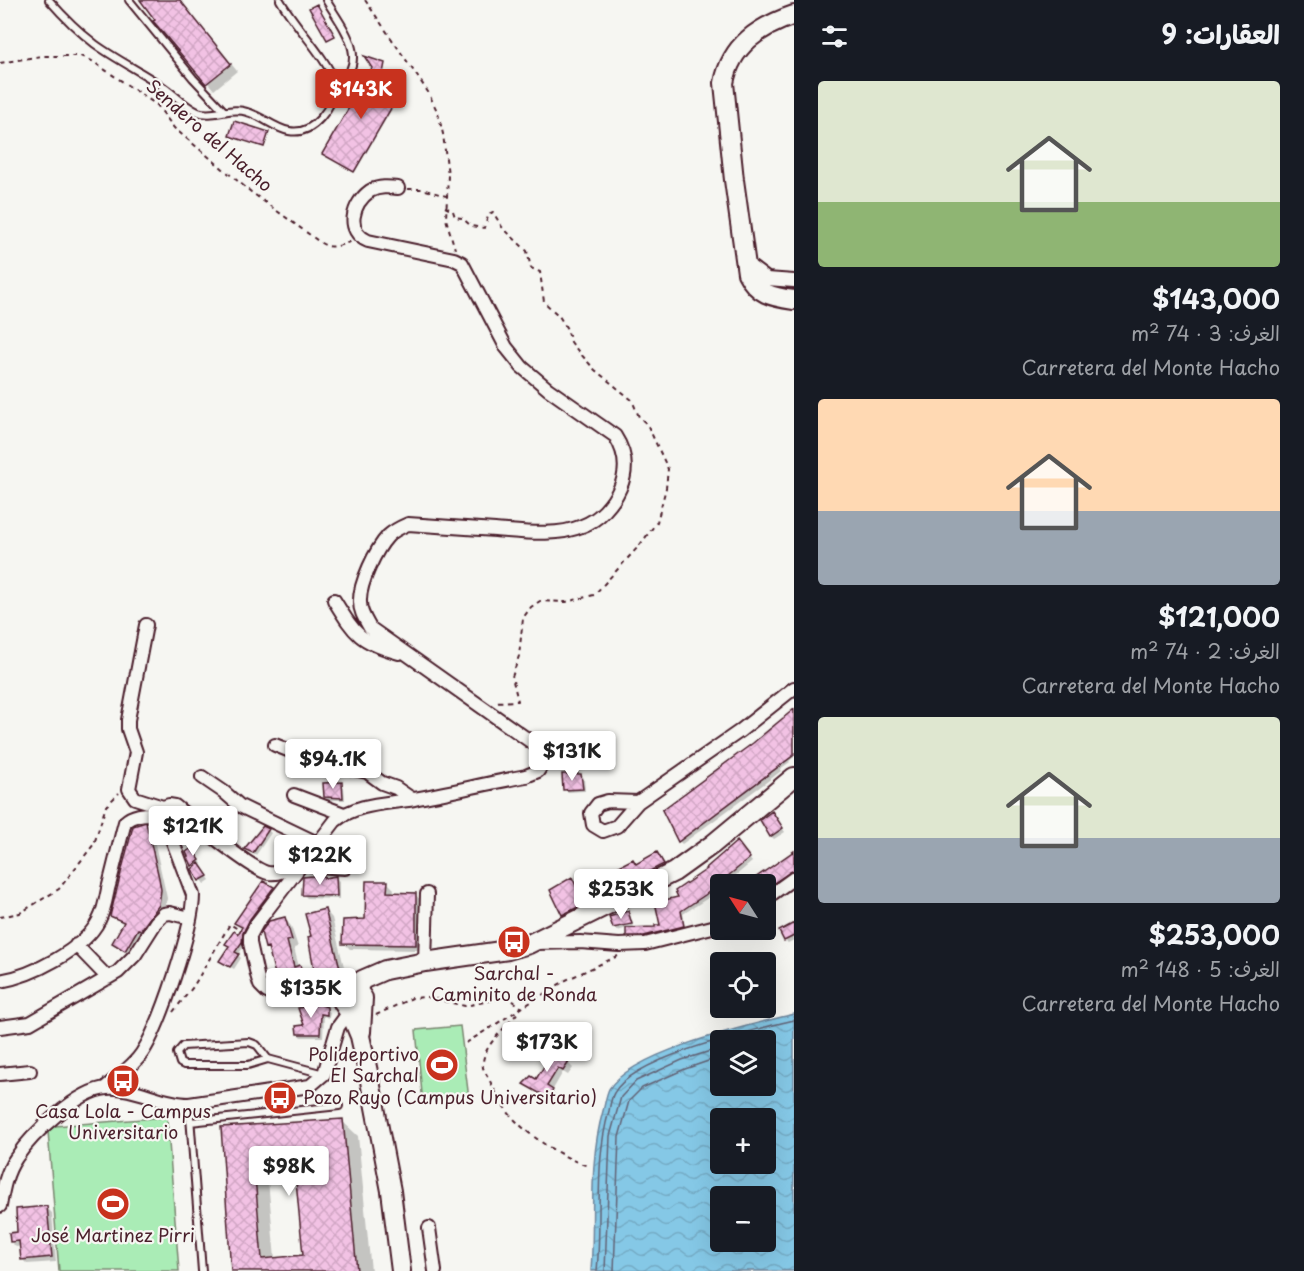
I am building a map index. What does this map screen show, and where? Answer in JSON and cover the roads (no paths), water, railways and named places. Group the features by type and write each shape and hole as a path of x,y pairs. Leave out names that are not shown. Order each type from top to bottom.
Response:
{"main road":[{"path":"794,15 754,35 734,54 727,68 724,83 747,273 752,283 760,291 769,296 794,300"},
{"path":"401,1271 391,1191 360,1036 356,1005 394,968 508,950 529,944 674,872 713,844 794,777"}],"street":[{"path":"0,1206 8,1173 16,1158 33,1137 69,1106 92,1092 105,1088 128,1090 170,1102 189,1104 310,1086 324,1074 338,1027 356,1005 348,984 276,995 267,992 260,985 250,936 281,890 335,821 344,814 365,807 526,776 543,767 545,760 543,753 537,746 370,628 359,604 360,591 381,546 392,532 408,524 534,532 563,531 583,526 599,516 611,504 624,480 622,447 615,436 548,389 513,357 467,270 458,261 368,242 354,230 352,220 363,199 372,190 385,186 398,188"},
{"path":"744,262 767,279 794,281"},
{"path":"334,600 351,628 359,636 378,647 409,655"},
{"path":"105,1088 139,1058 158,1020 180,958 193,906 193,895 163,810 135,798 129,789 136,752 128,720 146,625"},
{"path":"638,802 740,731 794,688"},
{"path":"275,745 308,758 367,772 412,799"},
{"path":"202,777 240,806 317,843"},
{"path":"294,795 344,814"},
{"path":"0,981 28,974 46,966 76,945 95,927 100,919 125,822 136,816 163,810 169,805 175,806 260,870 270,873 282,882 281,890"},
{"path":"270,873 281,872 302,862 345,868"},
{"path":"777,891 794,878"},
{"path":"777,891 794,887"},
{"path":"425,962 427,894"},
{"path":"0,1027 30,1023 118,972 135,955 160,917 170,913 190,918"},
{"path":"529,944 580,942 645,944 710,928"},
{"path":"76,945 108,978"},
{"path":"0,1074 30,1071"},
{"path":"429,1228 435,1271"}],"lane":[{"path":"49,0 96,44 167,89 196,111 203,113 247,111 288,131 300,131 312,127 331,102 337,86 353,68 354,57 348,38 327,0"},
{"path":"129,0 193,78 224,111"},
{"path":"280,0 329,70 337,86"},
{"path":"268,1059 257,1045 245,1041 183,1046 177,1053 180,1063 189,1066 248,1065 268,1059 324,1074"},
{"path":"189,1104 202,1271"},
{"path":"190,1122 339,1106"}],"water":[{"path":"794,1014 794,1271 591,1271 595,1150 609,1089 622,1075 642,1063 666,1051 710,1036 710,1096 776,1096 776,1030 733,1030"}],"place":[{"name":"Sarchal - Caminito de Ronda","path":"514,942"},
{"name":"Polideportivo El Sarchal","path":"442,1065"},
{"name":"Casa Lola - Campus Universitario","path":"123,1081"},
{"name":"Pozo Rayo (Campus Universitario)","path":"280,1098"},
{"name":"José Martinez Pirri","path":"113,1204"}]}
